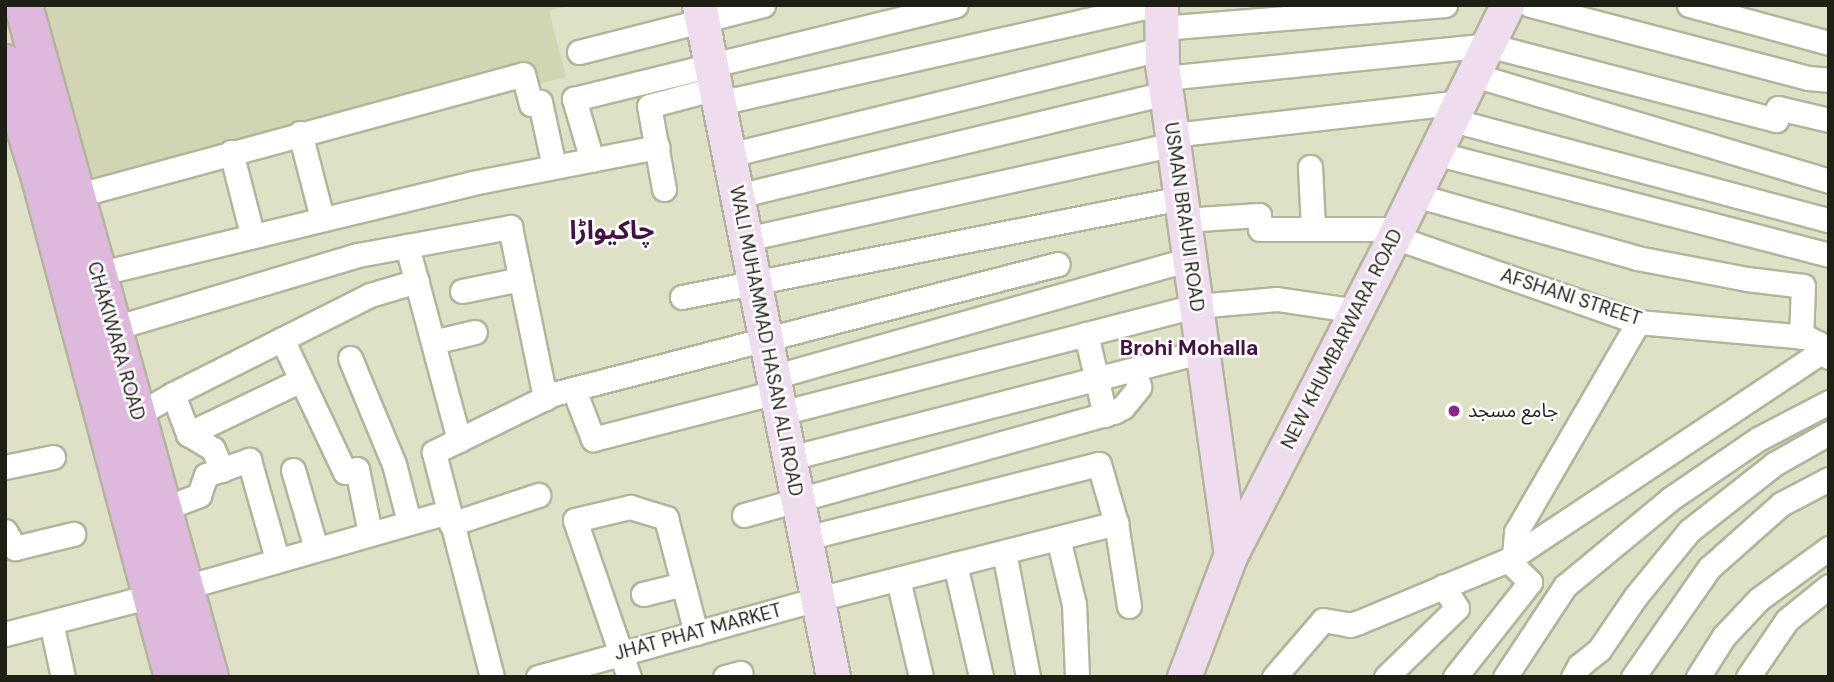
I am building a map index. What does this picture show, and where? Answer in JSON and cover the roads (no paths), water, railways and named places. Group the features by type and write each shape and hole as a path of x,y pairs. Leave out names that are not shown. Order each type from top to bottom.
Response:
{"main road":[{"name":"CHAKIWARA ROAD","path":"23,5 163,509 173,677"},
{"name":"CHAKIWARA ROAD","path":"5,63 169,591 209,677"}],"street":[{"path":"579,52 701,13 763,5"},
{"path":"664,189 649,106 957,5"},
{"path":"592,160 574,99 1161,43 1445,5"},
{"name":"NEW KHUMBARWARA ROAD","path":"1184,677 1231,554 1397,233 1507,5"},
{"path":"1530,5 1808,78 1829,80"},
{"path":"1689,5 1829,43"},
{"name":"WALI MUHAMMAD HASAN ALI ROAD","path":"701,13 833,677"},
{"path":"737,196 1161,43"},
{"path":"729,155 1161,43 1488,45 1776,120 1778,108 1829,120"},
{"name":"USMAN BRAHUI ROAD","path":"1161,43 1231,554"},
{"path":"75,196 523,74 531,104 540,102 554,167"},
{"path":"1462,99 1776,206 1829,220"},
{"path":"746,239 1173,140 1462,99 1784,168 1829,181"},
{"path":"300,133 322,218"},
{"path":"97,274 252,234 472,183 658,147"},
{"path":"231,152 252,234"},
{"path":"1435,153 1829,255"},
{"path":"1310,167 1313,229"},
{"path":"1776,206 1784,168"},
{"path":"1274,677 1323,620 1350,625 1511,558 1820,345 1804,286 1747,279 1637,258 1415,195"},
{"path":"682,297 1183,209"},
{"name":"AFSHANI STREET","path":"1183,209 1259,215 1259,229 1397,233 1638,322 1820,345"},
{"path":"111,329 358,255 510,227 545,398"},
{"path":"407,246 459,440"},
{"path":"777,394 1033,305 1190,259"},
{"path":"492,677 434,452 545,398 1058,264"},
{"path":"1024,273 1033,305"},
{"path":"462,291 521,279"},
{"path":"137,415 173,394 370,295 417,281"},
{"path":"574,390 593,439 777,394 1086,334 1196,306 1277,299 1357,311"},
{"path":"1455,677 1530,582 1511,558 1516,532 1638,322"},
{"path":"433,342 475,332"},
{"path":"1086,334 1105,415"},
{"path":"282,339 345,472 357,469 370,533"},
{"path":"790,458 1203,352"},
{"path":"349,358 394,464 409,522"},
{"path":"744,514 1105,415 1123,407 1139,387 1135,369"},
{"path":"188,434 301,380"},
{"path":"173,394 188,434 213,449 222,470"},
{"path":"1505,677 1565,586 1670,499 1758,439 1829,402"},
{"path":"1573,677 1579,666 1599,650 1636,596 1689,531 1774,464 1829,433"},
{"path":"5,467 53,457"},
{"path":"163,509 199,495 206,475 249,460 277,559"},
{"path":"806,538 1099,464 1116,523 1129,606"},
{"path":"293,470 316,548"},
{"path":"1633,677 1709,568 1781,504 1829,479"},
{"path":"5,634 169,591 409,522 449,518 538,495"},
{"path":"629,677 575,520 630,507 666,518 696,633"},
{"path":"268,527 307,515"},
{"name":"JHAT PHAT MARKET","path":"538,677 586,670 622,653 818,599 1116,523"},
{"path":"5,531 15,548 73,534"},
{"path":"1058,538 1074,604 1077,677"},
{"path":"1698,677 1724,636 1759,599 1829,548"},
{"path":"1004,552 1028,677"},
{"path":"955,564 981,677"},
{"path":"898,579 920,677"},
{"path":"643,594 683,584"},
{"path":"1386,677 1457,608 1443,586"},
{"path":"1748,677 1787,620 1829,586"},
{"path":"51,622 63,677"}],"place":[{"name":"جامع مسجد","path":"1454,411"}],"district":[{"name":"چاکیواڑا","path":"612,231"},
{"name":"Brohi Mohalla","path":"1189,348"}]}
